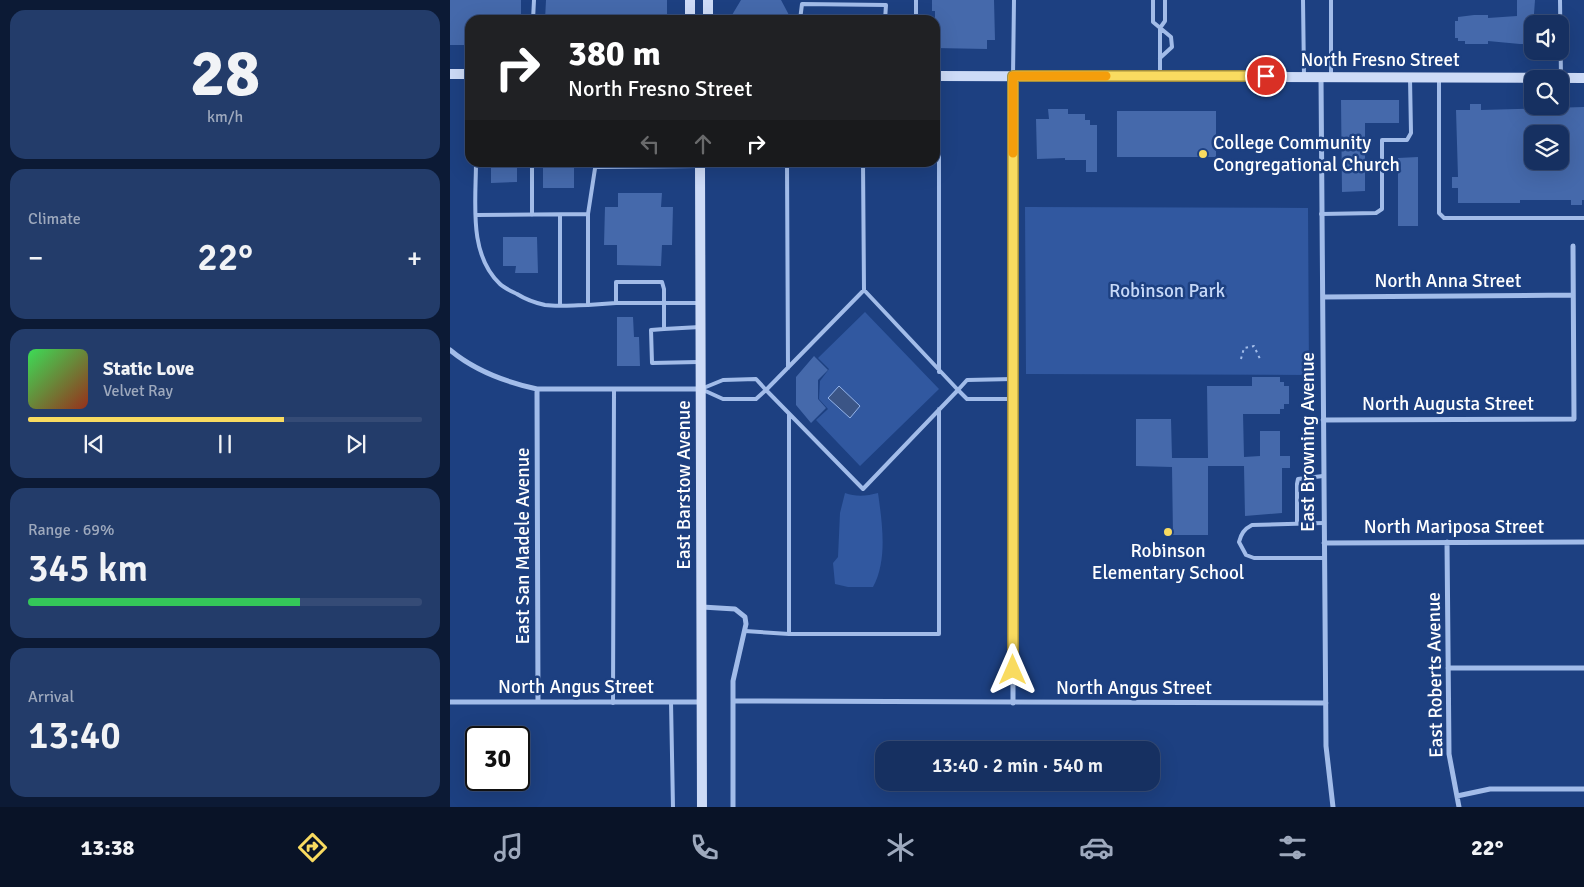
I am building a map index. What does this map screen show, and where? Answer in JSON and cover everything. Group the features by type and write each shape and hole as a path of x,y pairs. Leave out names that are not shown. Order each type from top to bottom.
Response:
{"main road":[{"path":"690,0 690,15"},
{"path":"708,0 708,15"},
{"path":"450,74 465,74"},
{"name":"North Fresno Street","path":"940,76 1524,78"},
{"name":"North Fresno Street","path":"1569,78 1584,78"},
{"name":"East Barstow Avenue","path":"700,167 702,807"}],"street":[{"path":"1013,76 1013,702"},
{"name":"East Browning Avenue","path":"1326,77 1321,214 1323,476 1326,753 1333,807"},
{"path":"1573,246 1573,296"},
{"name":"North Anna Street","path":"1323,297 1573,296"},
{"name":"North Augusta Street","path":"1323,420 1574,419 1573,296"},
{"path":"450,350 472,366 486,373 537,389 701,389"},
{"name":"East San Madele Avenue","path":"537,389 538,702"},
{"name":"East Roberts Avenue","path":"1447,542 1449,754 1459,807"},
{"name":"North Mariposa Street","path":"1324,543 1584,542"},
{"path":"702,608 726,607 735,609 745,617 745,631 734,672 733,807"},
{"path":"1448,668 1584,668"},
{"name":"North Angus Street","path":"733,701 1326,703"},
{"name":"North Angus Street","path":"450,702 702,702"},
{"path":"1457,796 1490,789 1584,789"}],"lane":[{"path":"533,15 534,0"},
{"path":"916,0 916,15"},
{"path":"1013,76 1014,0"},
{"path":"1153,0 1153,22 1171,37 1172,47 1160,58"},
{"path":"1160,76 1160,28 1165,21 1165,0"},
{"path":"1303,0 1304,76"},
{"path":"1326,77 1331,0"},
{"path":"1560,0 1561,70"},
{"path":"801,15 802,4 886,5 885,15"},
{"path":"1321,214 1376,213 1382,209 1382,140 1407,140 1411,134 1410,78"},
{"path":"1439,78 1439,213 1444,218 1584,218"},
{"path":"476,167 478,239 484,263 501,285 524,298 545,305 700,303"},
{"path":"532,167 532,215"},
{"path":"588,305 588,214 596,167"},
{"path":"787,167 788,368"},
{"path":"863,167 864,290 939,372 967,399 1013,399"},
{"path":"939,167 939,372"},
{"path":"560,214 560,306"},
{"path":"476,215 588,214"},
{"path":"616,303 616,282 662,282 665,303 664,329"},
{"path":"701,389 723,399 756,399 864,290"},
{"path":"701,327 651,330 652,363 701,362"},
{"path":"701,389 723,380 756,380 863,489 967,380 1013,379"},
{"path":"613,703 614,390"},
{"path":"745,631 789,634 939,634 939,410"},
{"path":"789,414 789,634"},
{"path":"1297,524 1298,479 1323,476"},
{"path":"1324,523 1252,525 1241,534 1239,542 1246,556 1254,558 1324,558"},
{"path":"671,702 673,807"}],"path":[{"path":"1241,359 1244,348 1251,346 1254,346 1260,359"}],"green space":[{"name":"Robinson Park","path":"1025,207 1308,208 1309,375 1026,374"},
{"path":"865,312 939,389 860,466 816,420 828,409 819,399 820,381 829,369 818,358"},
{"path":"845,493 862,496 878,493 883,541 881,565 873,587 848,587 835,584 833,563 838,557 840,513"}],"shaded area":[{"path":"839,386 860,406 850,418 828,398"}],"building":[{"path":"450,0 521,0 521,15 465,15 465,45 450,45"},
{"path":"546,0 667,0 667,15 545,15"},
{"path":"741,0 781,0 789,15 732,15"},
{"path":"932,0 994,0 995,40 987,40 987,49 940,48 940,15 935,15 935,11 932,11"},
{"path":"1517,0 1535,0 1534,15 1524,15 1524,44 1488,41 1488,44 1465,44 1465,41 1458,41 1458,38 1455,38 1455,21 1458,21 1458,17 1474,15 1488,15 1488,18 1517,16"},
{"path":"1341,100 1399,100 1399,123 1365,123 1365,191 1342,192"},
{"path":"1470,104 1481,104 1481,110 1524,109 1524,115 1569,115 1569,107 1584,107 1584,200 1582,200 1582,205 1571,205 1571,200 1520,200 1520,203 1458,203 1458,188 1452,188 1452,177 1458,177 1456,110 1470,110"},
{"path":"1048,109 1068,109 1068,114 1085,114 1085,120 1090,120 1090,125 1097,125 1097,172 1086,172 1086,160 1065,160 1065,158 1037,159 1036,119 1049,119"},
{"path":"1117,111 1216,111 1216,157 1117,157"},
{"path":"1418,157 1418,226 1398,226 1398,158"},
{"path":"491,167 517,167 517,182 491,183"},
{"path":"543,167 574,167 574,188 543,188"},
{"path":"618,193 662,193 661,207 673,207 672,245 662,245 661,266 617,265 617,245 604,245 605,207 618,207"},
{"path":"503,237 537,237 538,273 515,273 516,266 503,266"},
{"path":"617,317 633,317 634,337 639,337 640,366 617,366"},
{"path":"814,356 828,370 818,380 818,399 826,408 811,423 796,405 796,377"},
{"path":"1252,377 1280,377 1280,382 1284,382 1284,386 1289,386 1289,404 1284,404 1284,409 1280,409 1280,414 1243,414 1244,457 1260,456 1260,431 1280,431 1280,456 1290,456 1290,468 1282,468 1282,513 1245,516 1244,466 1208,466 1208,535 1173,535 1172,467 1136,466 1136,419 1171,419 1172,458 1208,458 1207,386 1252,386"}],"slow traffic":[{"path":"1013,153 1013,76 1106,76"}],"place":[{"name":"College Community Congregational Church","path":"1203,154"},
{"name":"Robinson Elementary School","path":"1168,532"}],"route":[{"path":"1013,670 1013,76 1266,76"}]}
